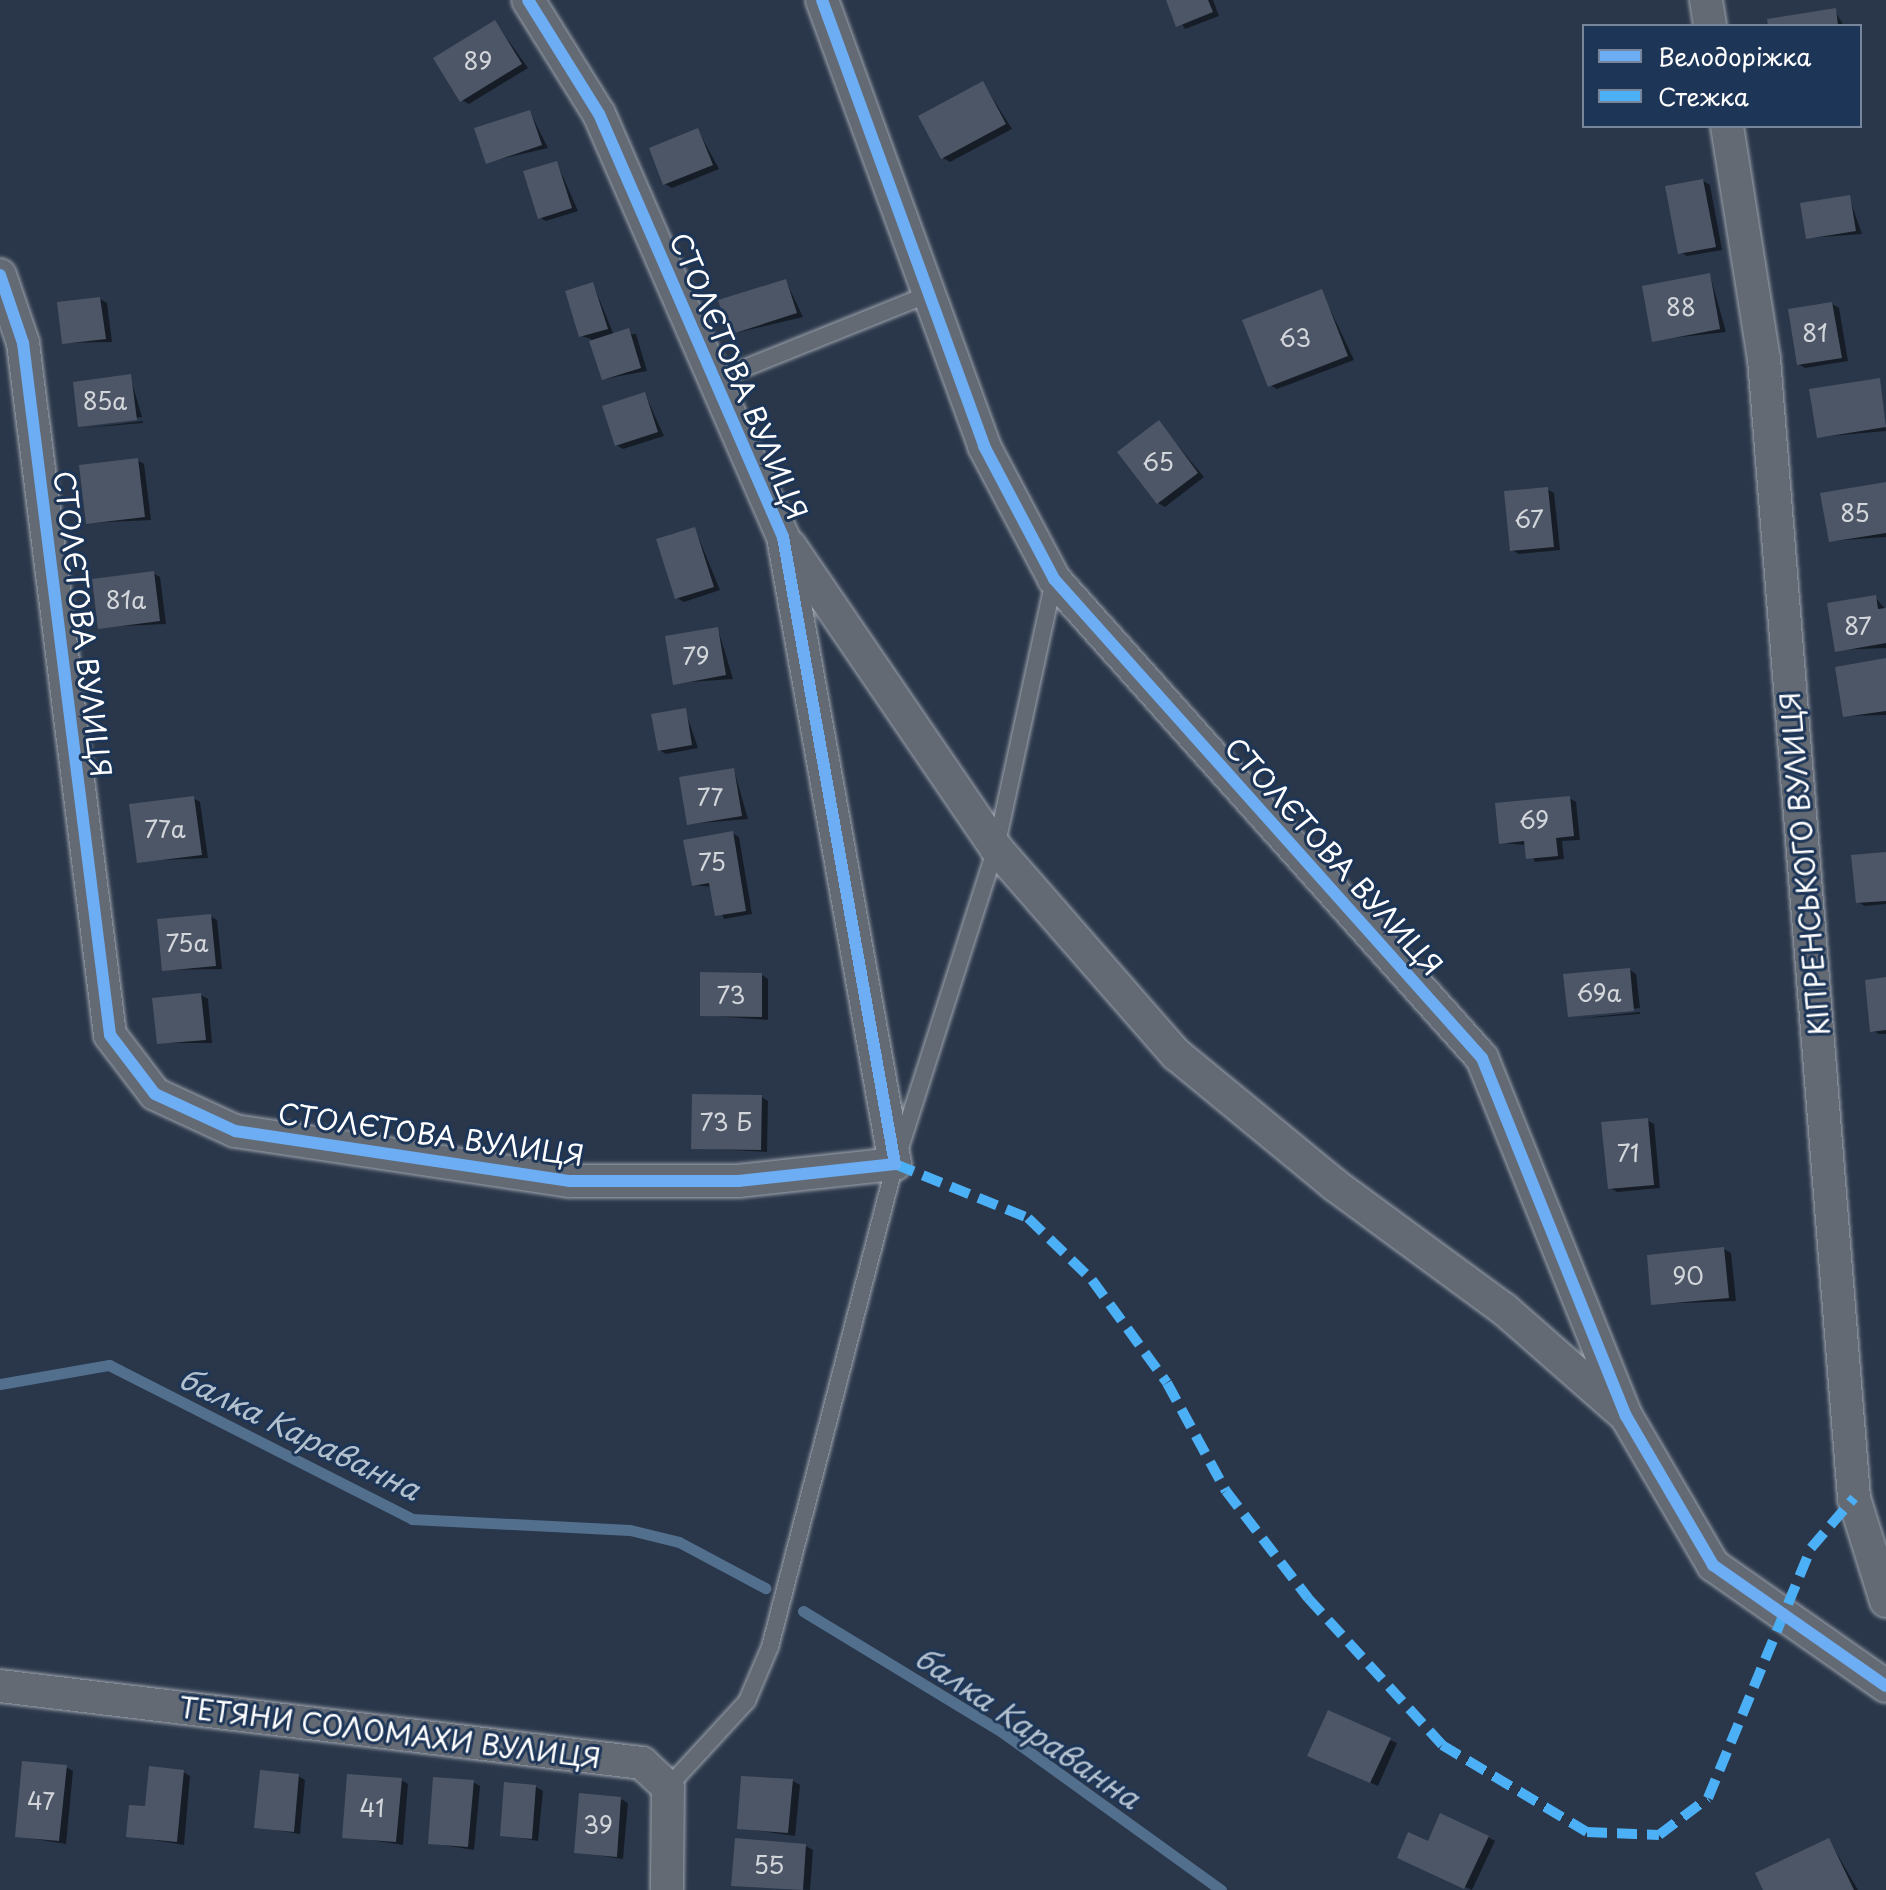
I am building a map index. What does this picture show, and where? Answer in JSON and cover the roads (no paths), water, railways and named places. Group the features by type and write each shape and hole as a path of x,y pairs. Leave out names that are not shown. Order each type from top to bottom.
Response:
{"street":[{"name":"СТОЛЄТОВА ВУЛИЦЯ","path":"528,0 599,114 783,537 996,848 1176,1054 1335,1185 1504,1309 1626,1416"},
{"name":"СТОЛЄТОВА ВУЛИЦЯ","path":"822,0 984,446 1054,579 1482,1058 1626,1416 1713,1565 1886,1686"},
{"path":"1706,0 1710,24"},
{"name":"КІПРЕНСЬКОГО ВУЛИЦЯ","path":"1727,128 1764,359 1854,1498 1886,1601"},
{"name":"СТОЛЄТОВА ВУЛИЦЯ","path":"0,275 23,343 110,1035 155,1094 235,1131 570,1181 738,1181 895,1164 783,537"},
{"name":"ТЕТЯНИ СОЛОМАХИ ВУЛИЦЯ","path":"0,1686 610,1757 642,1763 668,1787"},
{"path":"667,1890 668,1787"}],"lane":[{"path":"715,380 929,294"},
{"path":"668,1787 747,1701 770,1647 895,1164 996,848 1054,579"}],"waterway":[{"name":"балка Караванна","path":"0,1384 109,1365 412,1519 630,1530 679,1542 765,1588"},
{"name":"балка Караванна","path":"803,1611 1002,1732 1221,1890"}]}
